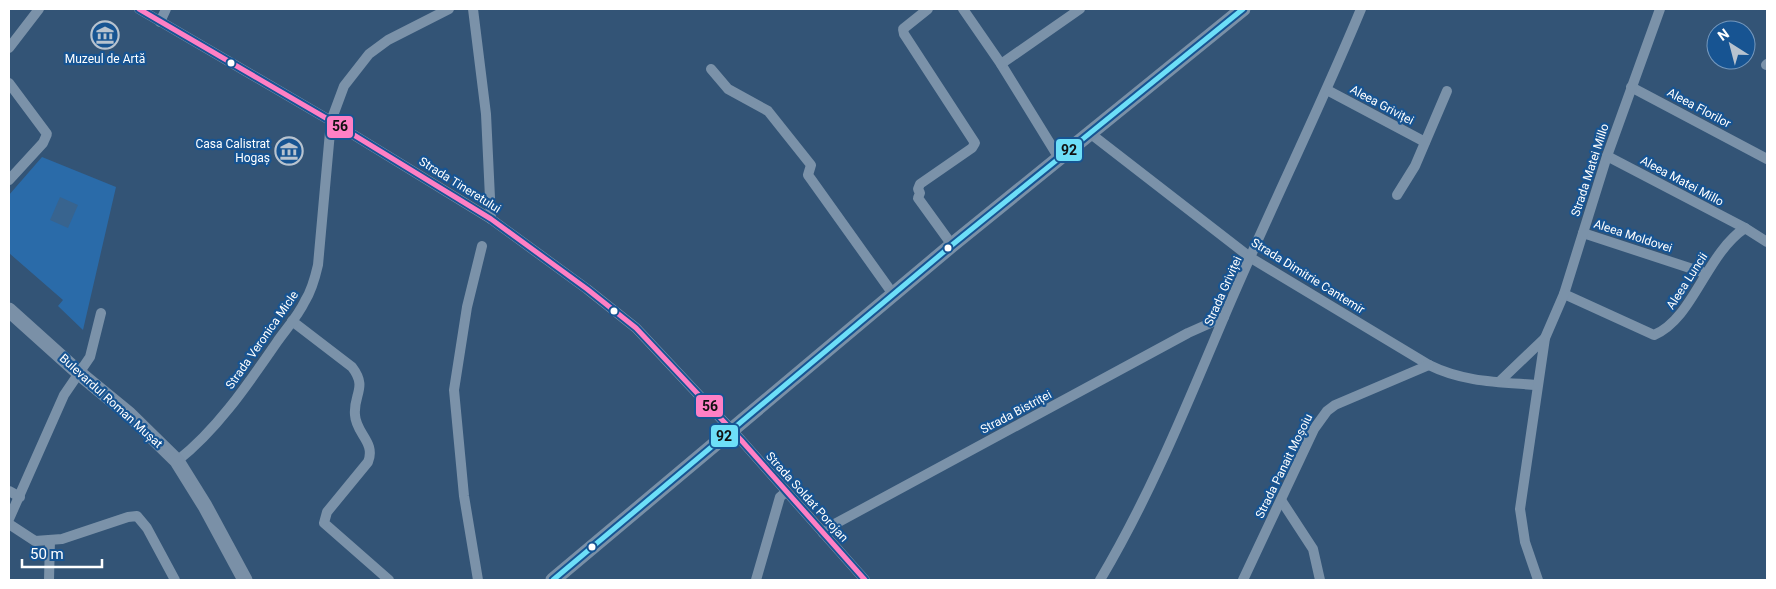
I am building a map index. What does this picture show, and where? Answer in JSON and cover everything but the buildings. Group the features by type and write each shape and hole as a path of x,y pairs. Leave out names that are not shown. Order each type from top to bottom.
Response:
{"main road":[{"path":"552,580 952,245 1243,9"},
{"name":"Bulevardul Roman Mușat","path":"9,310 79,373 130,414 177,461 205,506 245,580"}],"street":[{"path":"9,48 39,9"},
{"name":"Strada Tineretului","path":"139,9 331,121 492,219 588,289 636,328 731,431"},
{"path":"160,22 166,9"},
{"name":"Strada Veronica Micle","path":"177,461 192,450 224,414 292,321 312,287 318,265 331,121 344,86 369,54 388,40 449,9"},
{"path":"473,9 486,114 492,219"},
{"path":"928,9 906,24 903,29 904,34 975,143 972,148 920,184 918,189 920,194 918,198 952,245"},
{"path":"963,9 1001,64 1059,158"},
{"path":"1001,64 1080,9"},
{"name":"Strada Griviței","path":"1100,580 1129,532 1153,483 1205,368 1224,317 1327,90 1361,9"},
{"name":"Strada Matei Millo","path":"1538,580 1524,542 1520,509 1544,338 1564,294 1582,233 1631,86 1660,9"},
{"path":"711,69 728,88 762,106 774,117 811,165 808,175 893,294"},
{"path":"9,83 47,134 43,143 9,180"},
{"name":"Aleea Florilor","path":"1631,86 1767,159"},
{"name":"Aleea Griviței","path":"1327,90 1426,142"},
{"path":"1397,195 1415,166 1447,91"},
{"name":"Strada Dimitrie Cantemir","path":"1091,134 1251,258 1428,365 1459,378 1536,385"},
{"name":"Aleea Matei Millo","path":"1608,156 1745,228"},
{"path":"1745,228 1767,242"},
{"name":"Aleea Luncii","path":"1564,294 1654,335 1665,330 1675,322 1705,273 1728,242 1745,228"},
{"name":"Aleea Moldovei","path":"1582,233 1705,273"},
{"path":"478,580 464,496 454,390 467,307 482,246"},
{"path":"9,519 64,395 90,357 101,313"},
{"name":"Strada Bistriței","path":"822,534 831,526 1188,333 1224,317"},
{"path":"292,321 352,367 361,384 355,417 372,454 368,462 327,512 324,523 326,528 389,580"},
{"name":"Strada Matei Millo","path":"1499,382 1544,338"},
{"name":"Strada Panait Moșoiu","path":"1243,580 1314,429 1327,411 1348,398 1428,365"},
{"name":"Strada Soldat Porojan","path":"731,431 865,580"},
{"path":"9,491 20,497"},
{"path":"756,580 780,497 786,492"},
{"path":"1281,500 1313,549 1320,580"},
{"path":"9,524 35,541 62,538 128,517 138,516 147,528 175,580"},
{"path":"49,580 50,540"}],"shaded area":[{"path":"42,157 116,187 83,330 58,306 63,300 9,253 9,195"},
{"path":"60,197 78,205 68,228 50,220"}],"transit line":[{"name":"56","path":"139,9 331,121 491,219 587,289 636,328 741,440 865,580"},
{"name":"92","path":"553,580 952,245 1243,9"}],"place":[{"name":"Muzeul de Artă","path":"105,35"},
{"name":"Casa Calistrat Hogaș","path":"289,151"}]}
